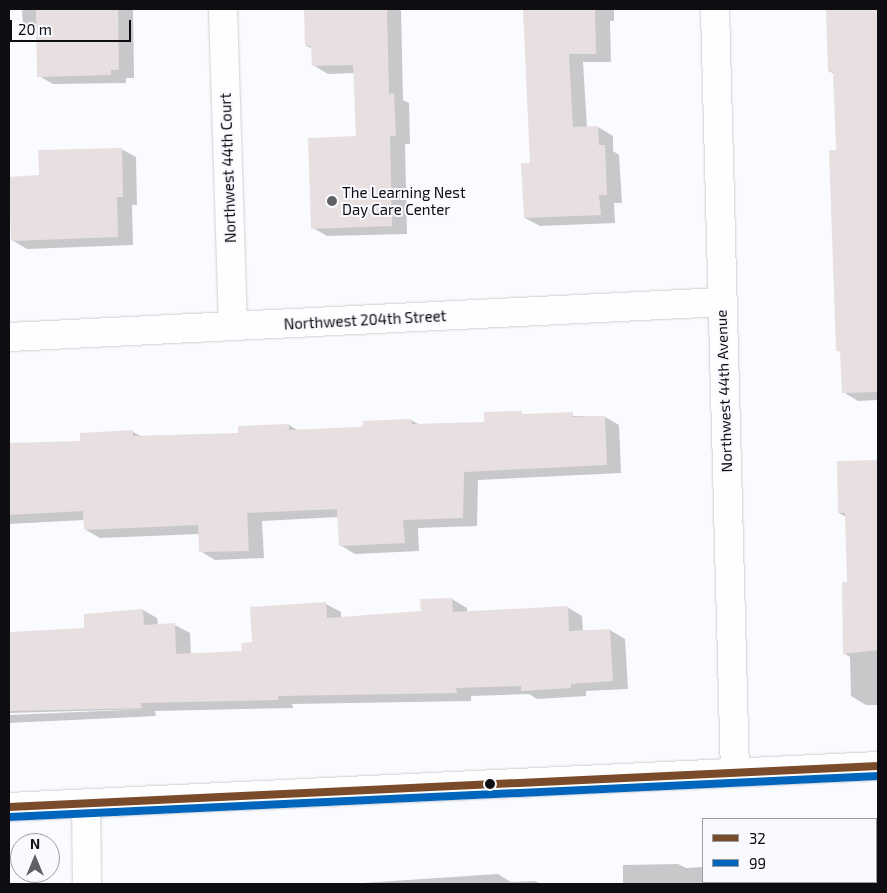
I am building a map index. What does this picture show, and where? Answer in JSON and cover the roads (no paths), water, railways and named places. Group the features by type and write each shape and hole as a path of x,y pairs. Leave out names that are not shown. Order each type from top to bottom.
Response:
{"street":[{"name":"Northwest 44th Court","path":"223,9 233,326"},
{"name":"Northwest 44th Avenue","path":"715,9 721,302 736,773"},
{"name":"Northwest 204th Street","path":"9,337 721,302"},
{"path":"9,806 878,766"},
{"path":"86,803 87,884"}],"place":[{"name":"The Learning Nest Day Care Center","path":"332,201"}]}
